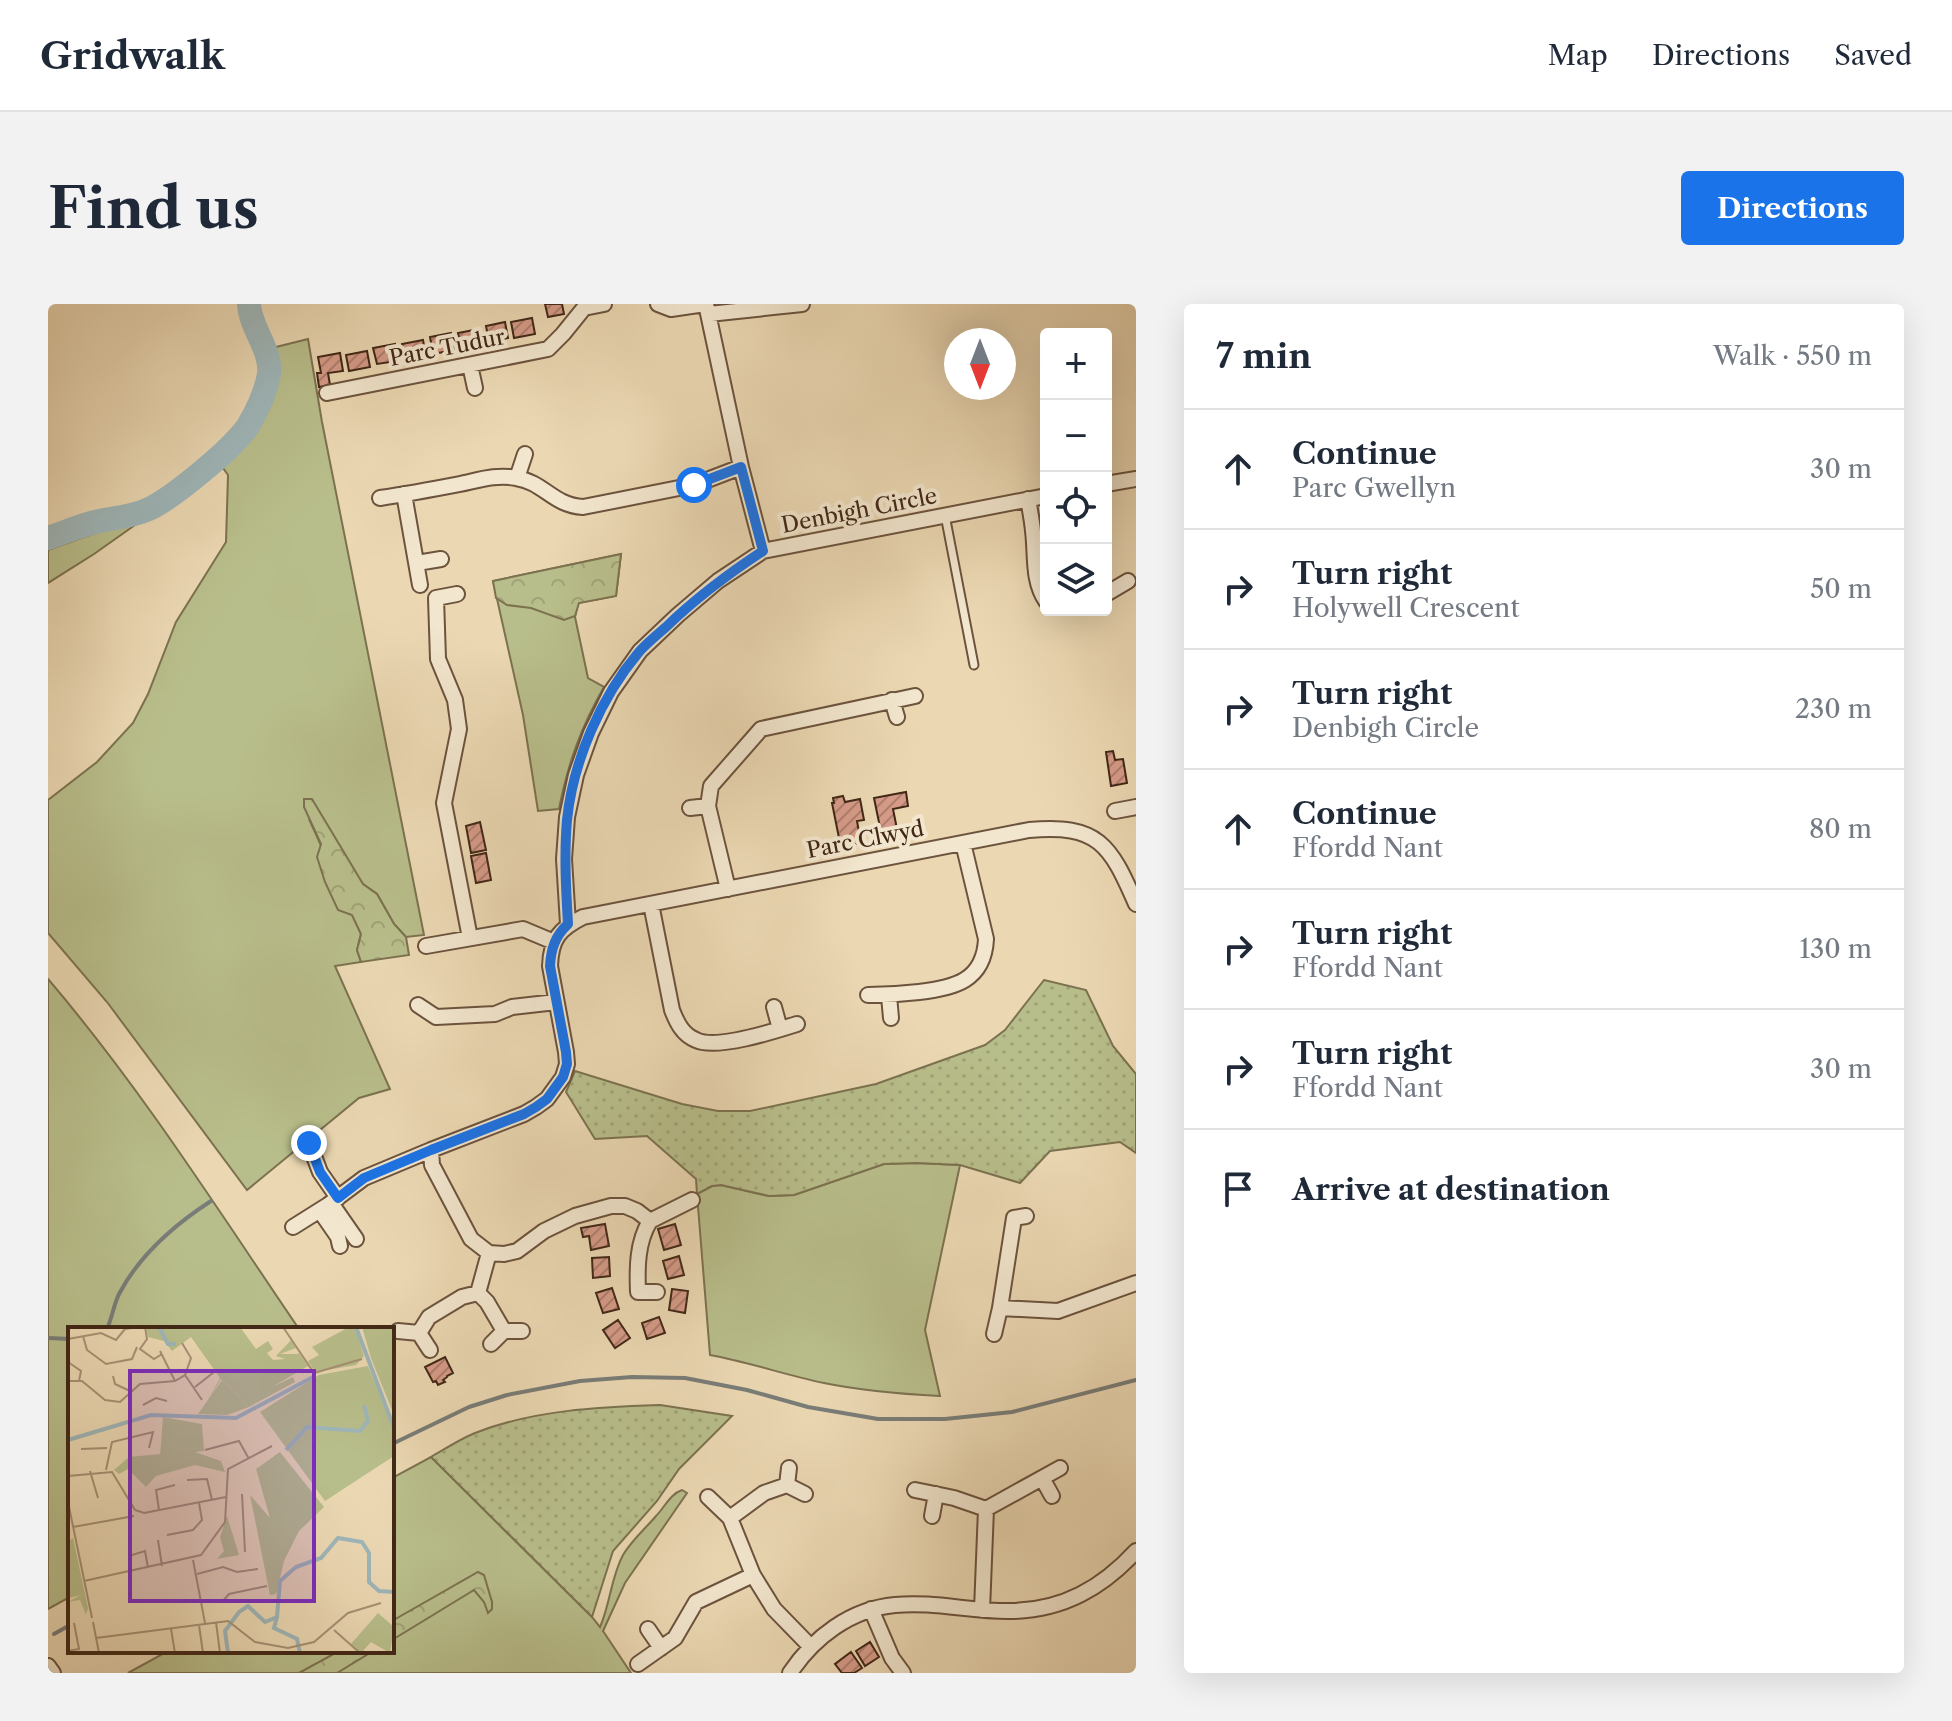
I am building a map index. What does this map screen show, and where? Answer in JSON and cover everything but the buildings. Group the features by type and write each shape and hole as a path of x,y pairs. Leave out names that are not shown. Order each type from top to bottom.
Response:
{"street":[{"name":"Parc Tudur","path":"327,393 352,396 470,365 548,349 584,308 604,304"},
{"path":"658,304 671,309 801,304"},
{"path":"707,307 741,467 763,551"},
{"path":"470,365 475,388"},
{"path":"517,478 525,454"},
{"path":"380,498 500,476 529,481 557,501 583,507 694,485 741,467"},
{"path":"1112,483 1136,479"},
{"path":"404,494 420,585"},
{"name":"Denbigh Circle","path":"568,924 564,859 567,817 576,775 591,733 611,692 640,651 669,624 718,581 763,551 1040,497"},
{"path":"1028,499 1035,568 1040,587"},
{"path":"417,563 441,559"},
{"path":"1112,592 1133,585"},
{"path":"457,594 436,598 438,659 455,700 459,729 444,803 470,938"},
{"path":"728,889 708,806 711,786 761,729 915,696"},
{"path":"892,700 897,717"},
{"path":"690,808 708,806"},
{"path":"1115,811 1136,807"},
{"name":"Parc Clwyd","path":"568,924 583,917 1029,830 1056,828 1090,836 1105,848 1122,871 1136,904"},
{"path":"868,995 889,996 947,988 960,984 981,962 986,939 963,843"},
{"path":"651,904 672,1010 683,1031 694,1040 708,1044 797,1024"},
{"path":"293,1227 364,1178 524,1114 547,1099 563,1077 567,1064 550,966 554,942 568,924"},
{"path":"426,946 523,929 554,942"},
{"path":"889,996 891,1018"},
{"path":"418,1005 436,1022 556,1002"},
{"path":"774,1007 780,1029"},
{"path":"309,1143 330,1204 340,1246"},
{"path":"431,1150 432,1165 471,1239 489,1253 517,1251 554,1226 591,1210 611,1206 625,1206 650,1221"},
{"path":"657,1292 637,1300 637,1267 645,1228 650,1221 692,1200"},
{"path":"330,1204 356,1239"},
{"path":"994,1334 1018,1214"},
{"path":"478,1293 489,1253"},
{"path":"1000,1308 1058,1311 1136,1283"},
{"path":"478,1293 504,1331"},
{"path":"419,1333 429,1317 462,1297 478,1293"},
{"path":"398,1331 419,1333"},
{"path":"491,1344 504,1331 522,1331"},
{"path":"419,1333 430,1350"},
{"path":"787,1485 789,1468"},
{"path":"915,1490 986,1509 1060,1468"},
{"path":"1042,1478 1052,1496"},
{"path":"730,1518 764,1493 787,1485 805,1494"},
{"path":"932,1516 936,1494"},
{"path":"708,1497 730,1518 753,1575 774,1609 811,1647"},
{"path":"982,1610 986,1509"},
{"path":"790,1673 831,1629 871,1609 895,1605 1013,1611 1039,1608 1061,1603 1097,1587 1136,1551"},
{"path":"638,1664 675,1638 696,1602 753,1575"},
{"path":"871,1609 892,1658 903,1673"},
{"path":"648,1629 661,1648"},
{"path":"48,1666 53,1673"}],"lane":[{"path":"945,515 974,665"}],"green space":[{"path":"308,339 424,935 406,937 394,924 377,894 363,884 309,819 361,934 357,950 361,962 335,966 390,1089 359,1098 247,1190 107,1002 48,933 48,800 97,762 133,723 148,694 176,622 226,542 228,475 220,464 244,443 276,387 268,349"},
{"path":"145,518 94,554 48,583 48,550"},
{"path":"621,554 616,596 578,603 575,617 588,678 604,687 576,746 559,809 538,811 523,715 493,581"},
{"path":"621,554 616,596 579,603 575,616 564,620 531,608 507,605 496,598 493,581"},
{"path":"304,799 312,799 363,884 377,894 394,924 406,937 409,955 361,962 357,950 361,934 352,915 338,910 325,882 317,857 321,844 304,807"},
{"path":"48,979 147,1106 298,1327 68,1327 68,1598 48,1609"},
{"path":"1044,980 1086,990 1113,1046 1136,1074 1136,1153 1120,1142 1050,1151 1020,1183 960,1165 884,1164 794,1195 769,1196 721,1185 697,1194 696,1179 647,1136 595,1139 566,1092 575,1071 682,1104 718,1111 750,1111 876,1084 985,1045 1005,1030"},
{"path":"884,1164 960,1165 925,1330 940,1396 839,1386 710,1355 697,1194 721,1185 769,1196 794,1195"},
{"path":"660,1405 732,1416 679,1469 657,1501 613,1551 592,1617 431,1457 475,1433 520,1419 590,1409"},
{"path":"431,1457 600,1627 623,1555 671,1498 682,1490 687,1493 625,1583 603,1631 631,1673 337,1673 334,1665 319,1673 128,1673 164,1653 394,1653 394,1477"},
{"path":"478,1572 484,1575 492,1602 488,1613 474,1590 394,1639 394,1620"},
{"path":"335,1653 370,1653 337,1673 299,1673"}],"waterway":[{"path":"48,538 149,509 187,484 240,436 258,407 269,374 267,356 249,304"},
{"path":"108,1327 119,1294 137,1266 171,1230 211,1201"},
{"path":"48,1338 68,1339"},
{"path":"394,1443 469,1407 507,1395 580,1381 632,1377 685,1378 747,1390 808,1407 878,1419 945,1419 1012,1412 1136,1380"},
{"path":"54,1634 68,1626"}],"route":[{"path":"309,1143 320,1172 338,1198 364,1178 524,1114 547,1099 563,1077 567,1064 566,1052 550,966 551,953 560,931 568,924 564,859 567,817 576,775 591,733 611,692 640,651 718,581 763,551 741,467 694,485"}]}
